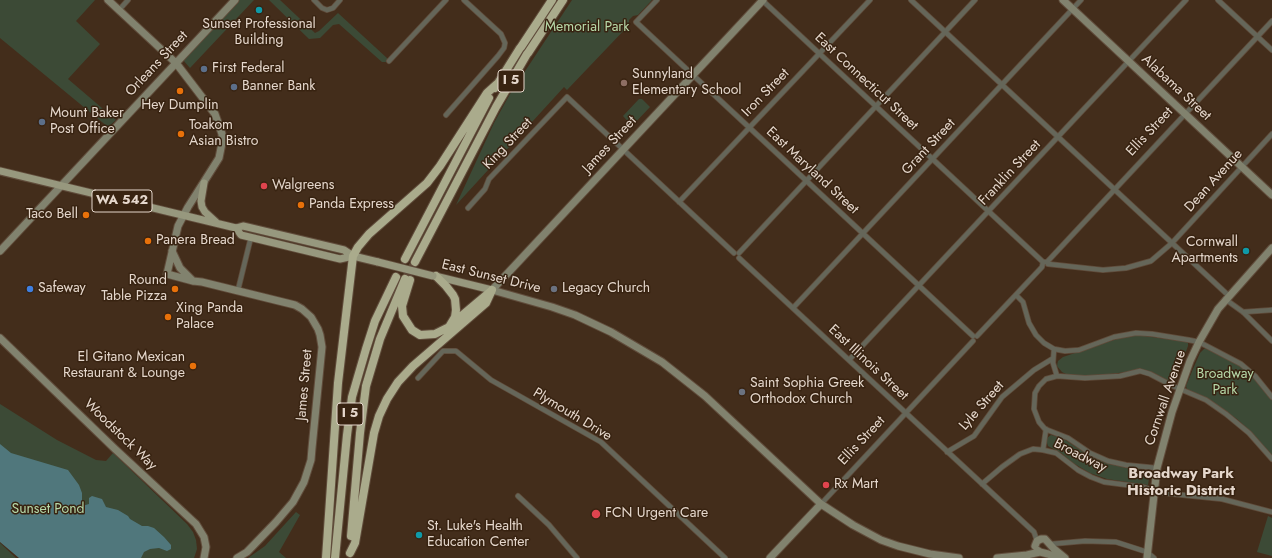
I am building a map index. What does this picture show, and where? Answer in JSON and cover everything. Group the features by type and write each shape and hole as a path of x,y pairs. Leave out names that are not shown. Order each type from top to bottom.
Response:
{"highway":[{"name":"I 5","path":"405,259 497,84 552,0"},
{"name":"I 5","path":"415,262 496,107 527,54 563,0"},
{"path":"326,558 338,384 353,256 358,247 369,234 427,183 440,166 487,93 497,84"},
{"name":"I 5","path":"335,558 352,397 375,321 396,276"},
{"path":"434,276 450,290 455,299 456,314 449,327"},
{"name":"I 5","path":"350,556 360,434 366,386 380,339 408,280 402,306 403,316 412,330 420,335 427,335 435,334 449,327"},
{"path":"449,327 492,290"},
{"path":"350,556 355,544 374,433 379,416 387,399 398,382 413,366 486,303 492,290"}],"main road":[{"path":"108,0 176,63 215,114 220,125 223,140 220,154 178,226 172,251 180,268 193,281"},
{"name":"Orleans Street","path":"0,251 235,0"},
{"name":"James Street","path":"492,290 763,0"},
{"name":"Alabama Street","path":"1063,0 1272,195"},
{"name":"East Sunset Drive","path":"0,171 218,224 236,228 244,226 344,250 353,256 492,290 575,315 612,332 651,355 679,375 705,396 821,504 853,525 881,540 914,551 959,558"},
{"path":"204,183 201,201 202,207 205,212 218,224"},
{"name":"East Sunset Drive","path":"236,228 241,235 342,259 353,256"},
{"name":"James Street","path":"172,251 166,274 289,303 302,309 315,322 320,335 322,347 312,448 304,482 293,502 276,522 247,552 236,558"},
{"name":"Cornwall Avenue","path":"1147,555 1157,468 1165,436 1190,361 1214,316 1227,298 1270,252"},
{"name":"Woodstock Way","path":"0,338 115,449 196,524 202,533 205,542 204,558"},
{"name":"Ellis Street","path":"770,558 821,504"},
{"path":"1015,556 1036,544 1040,538 1045,539 1051,544 1058,557"},
{"path":"1036,544 1040,552"},
{"path":"997,558 1040,552 1058,557"}],"street":[{"path":"118,10 128,0"},
{"path":"314,0 322,8 327,10 331,9 340,0"},
{"path":"389,61 446,0"},
{"path":"446,114 504,48 505,43 501,34 464,0"},
{"name":"East Maryland Street","path":"657,0 636,22 974,338"},
{"name":"East Connecticut Street","path":"763,0 1045,264"},
{"name":"Iron Street","path":"679,202 870,0"},
{"path":"911,0 1172,243 1272,341"},
{"path":"738,255 975,0"},
{"name":"Grant Street","path":"793,308 1081,0"},
{"name":"Franklin Street","path":"849,360 1186,0"},
{"path":"1218,0 1272,50"},
{"name":"Ellis Street","path":"821,504 974,338 1016,295 1272,20"},
{"name":"East Illinois Street","path":"566,97 738,255 1034,532 1036,544"},
{"name":"King Street","path":"468,208 485,189 489,179 566,97"},
{"name":"Dean Avenue","path":"1045,264 1092,269 1126,268 1151,261 1172,243 1272,134"},
{"path":"238,290 251,237"},
{"path":"1016,295 1023,302 1029,323 1036,335 1044,343 1054,349 1065,352 1079,350 1114,337 1136,333 1156,334 1199,342 1241,364 1255,376 1272,397"},
{"path":"1242,312 1272,310"},
{"path":"1054,349 1052,359 1053,367 1057,376"},
{"name":"Plymouth Drive","path":"418,378 443,351 456,351 491,380 602,442 725,558"},
{"name":"Lyle Street","path":"947,452 974,436 1006,393 1034,370 1052,359"},
{"path":"1043,450 1046,429 1039,422 1034,404 1035,394 1039,386 1044,381 1049,377 1057,376 1094,378 1120,376 1140,371 1153,375 1206,400 1249,433 1272,459"},
{"name":"Broadway","path":"1046,429 1068,438 1090,453 1108,461 1126,465 1157,468"},
{"name":"Broadway","path":"982,484 1020,454 1033,450 1043,450 1058,454 1072,466 1091,477 1109,482 1163,493 1222,499 1272,512"},
{"path":"518,496 549,525 577,558"},
{"path":"1051,544 1099,541 1116,542 1154,558"}],"green space":[{"path":"0,0 95,0 76,21 100,44 68,79 116,120 108,127 0,38"},
{"path":"239,0 254,0 190,68 183,60"},
{"path":"269,0 280,0 315,33 338,13 388,59 386,62 382,62 339,24 333,25 320,38 309,39"},
{"name":"Memorial Park","path":"572,0 652,0 638,15 633,16 629,20 629,25 567,90 564,87 456,205 494,123 510,94"},
{"path":"639,99 642,99 650,107 632,126 623,116"},
{"name":"Broadway Park","path":"1137,335 1188,342 1188,346 1175,381 1171,382 1154,373 1143,370 1093,376 1068,375 1062,372 1057,366 1058,361 1063,357 1117,339"},
{"name":"Broadway Park","path":"1204,349 1218,354 1245,369 1272,399 1272,455 1237,419 1215,404 1187,389 1186,386 1193,369 1200,353"},
{"name":"Sunset Pond","path":"0,404 57,440 96,460 106,461 113,453 187,524 193,532 196,540 197,549 194,558 21,558 0,538"},
{"path":"1051,435 1062,438 1092,457 1109,464 1147,470 1150,472 1148,485 1107,479 1090,473 1048,446 1047,438"},
{"path":"296,512 300,515 279,552 286,558 248,558 265,546"},
{"path":"1268,516 1272,518 1272,556 1257,552"},
{"path":"0,543 16,558 0,558"}],"water":[{"name":"Sunset Pond","path":"0,444 11,453 68,470 79,485 82,493 82,506 89,504 89,498 92,496 102,499 106,507 118,510 142,526 154,528 171,545 171,549 167,551 159,548 150,549 144,552 141,558 19,558 0,542"}],"tunnel":[{"path":"405,279 415,262"}],"place":[{"name":"Sunset Professional Building","path":"259,10"},
{"name":"First Federal","path":"204,69"},
{"name":"Sunnyland Elementary School","path":"624,83"},
{"name":"Banner Bank","path":"234,87"},
{"name":"Hey Dumplin","path":"180,91"},
{"name":"Mount Baker Post Office","path":"42,122"},
{"name":"Toakom Asian Bistro","path":"181,134"},
{"name":"Walgreens","path":"264,186"},
{"name":"Panda Express","path":"301,205"},
{"name":"Taco Bell","path":"86,215"},
{"name":"Panera Bread","path":"148,241"},
{"name":"Cornwall Apartments","path":"1246,251"},
{"name":"Safeway","path":"30,289"},
{"name":"Round Table Pizza","path":"175,289"},
{"name":"Legacy Church","path":"554,289"},
{"name":"Xing Panda Palace","path":"168,317"},
{"name":"El Gitano Mexican Restaurant & Lounge","path":"193,366"},
{"name":"Saint Sophia Greek Orthodox Church","path":"742,392"},
{"name":"Rx Mart","path":"826,485"},
{"name":"FCN Urgent Care","path":"596,514"},
{"name":"St. Luke's Health Education Center","path":"419,535"}],"district":[{"name":"Broadway Park Historic District","path":"1181,482"}]}
